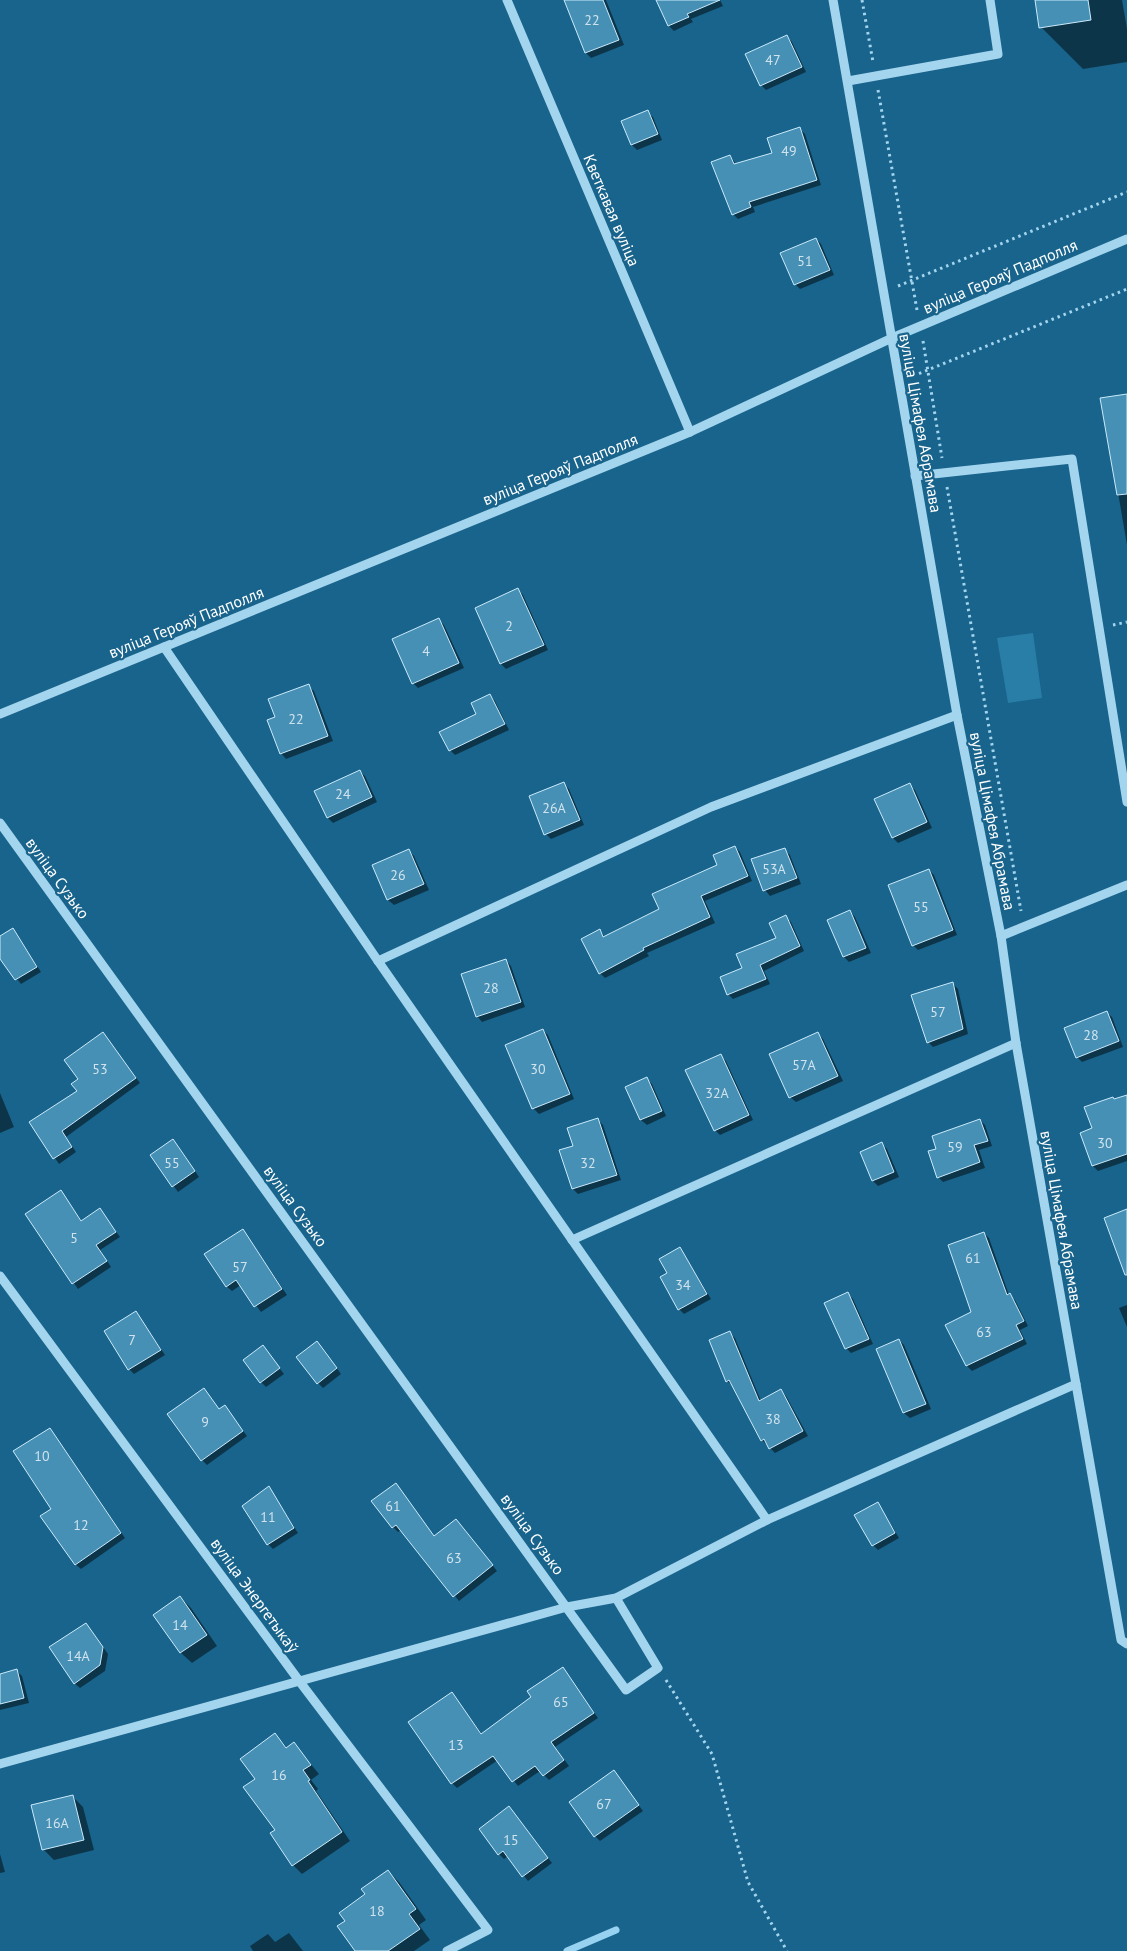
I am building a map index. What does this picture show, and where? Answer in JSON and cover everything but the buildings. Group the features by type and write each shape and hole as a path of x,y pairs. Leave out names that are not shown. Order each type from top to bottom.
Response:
{"street":[{"name":"Кветкавая вуліца","path":"507,0 690,432"},
{"name":"вуліца Цімафея Абрамава","path":"833,0 957,715 1001,936 1016,1043 1121,1640 1127,1644"},
{"path":"848,81 998,54 990,0"},
{"name":"вуліца Герояў Падполля","path":"0,714 690,432 892,338 1127,239"},
{"path":"915,476 1072,459 1127,802"},
{"path":"164,647 378,961 767,1520"},
{"path":"378,961 712,807 957,715"},
{"name":"вуліца Сузько","path":"0,823 626,1690 658,1668"},
{"path":"1001,936 1127,885"},
{"path":"572,1240 1016,1043"},
{"name":"вуліца Энергетыкаў","path":"0,1276 300,1682 488,1930 447,1951"},
{"path":"0,1764 567,1607 616,1598 767,1520 1076,1384"},
{"path":"616,1598 658,1668"}],"path":[{"path":"884,292 1127,192"},
{"path":"899,383 1127,289"},
{"path":"658,1668 712,1754 748,1882 786,1951"}],"shaded area":[{"path":"1033,633 1042,698 1008,703 997,638"}],"waterway":[{"path":"567,1951 616,1930"}]}
